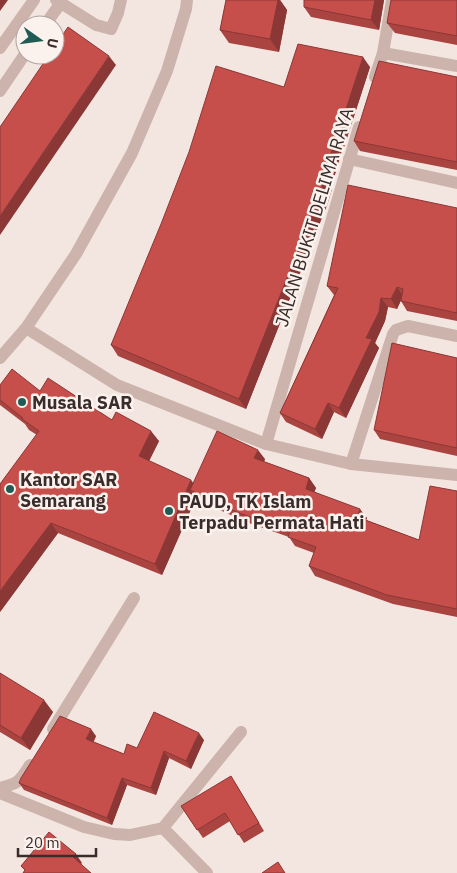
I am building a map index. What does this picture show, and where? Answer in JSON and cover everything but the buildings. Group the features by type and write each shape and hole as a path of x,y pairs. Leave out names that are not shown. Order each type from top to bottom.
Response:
{"street":[{"path":"0,48 34,0"},
{"path":"51,15 58,2 96,26 111,29 121,0"},
{"path":"0,358 26,328 76,254 132,153 167,72 187,0"},
{"path":"371,88 382,53 392,0"},
{"path":"382,53 457,66"},
{"path":"0,91 18,65"},
{"name":"JALAN BUKIT DELIMA RAYA","path":"266,444 348,159 363,115"},
{"path":"348,159 457,183"},
{"path":"350,464 393,334 396,330 408,326 457,336"},
{"path":"26,328 117,385 266,444 350,464 457,475"},
{"path":"48,737 134,598"},
{"path":"0,793 84,827 114,834 130,835 163,828 241,732"},
{"path":"0,788 17,783 38,753"},
{"path":"163,828 208,873"}],"place":[{"name":"Musala SAR","path":"22,402"},
{"name":"Kantor SAR Semarang","path":"10,489"},
{"name":"PAUD, TK Islam Terpadu Permata Hati","path":"169,511"}]}
